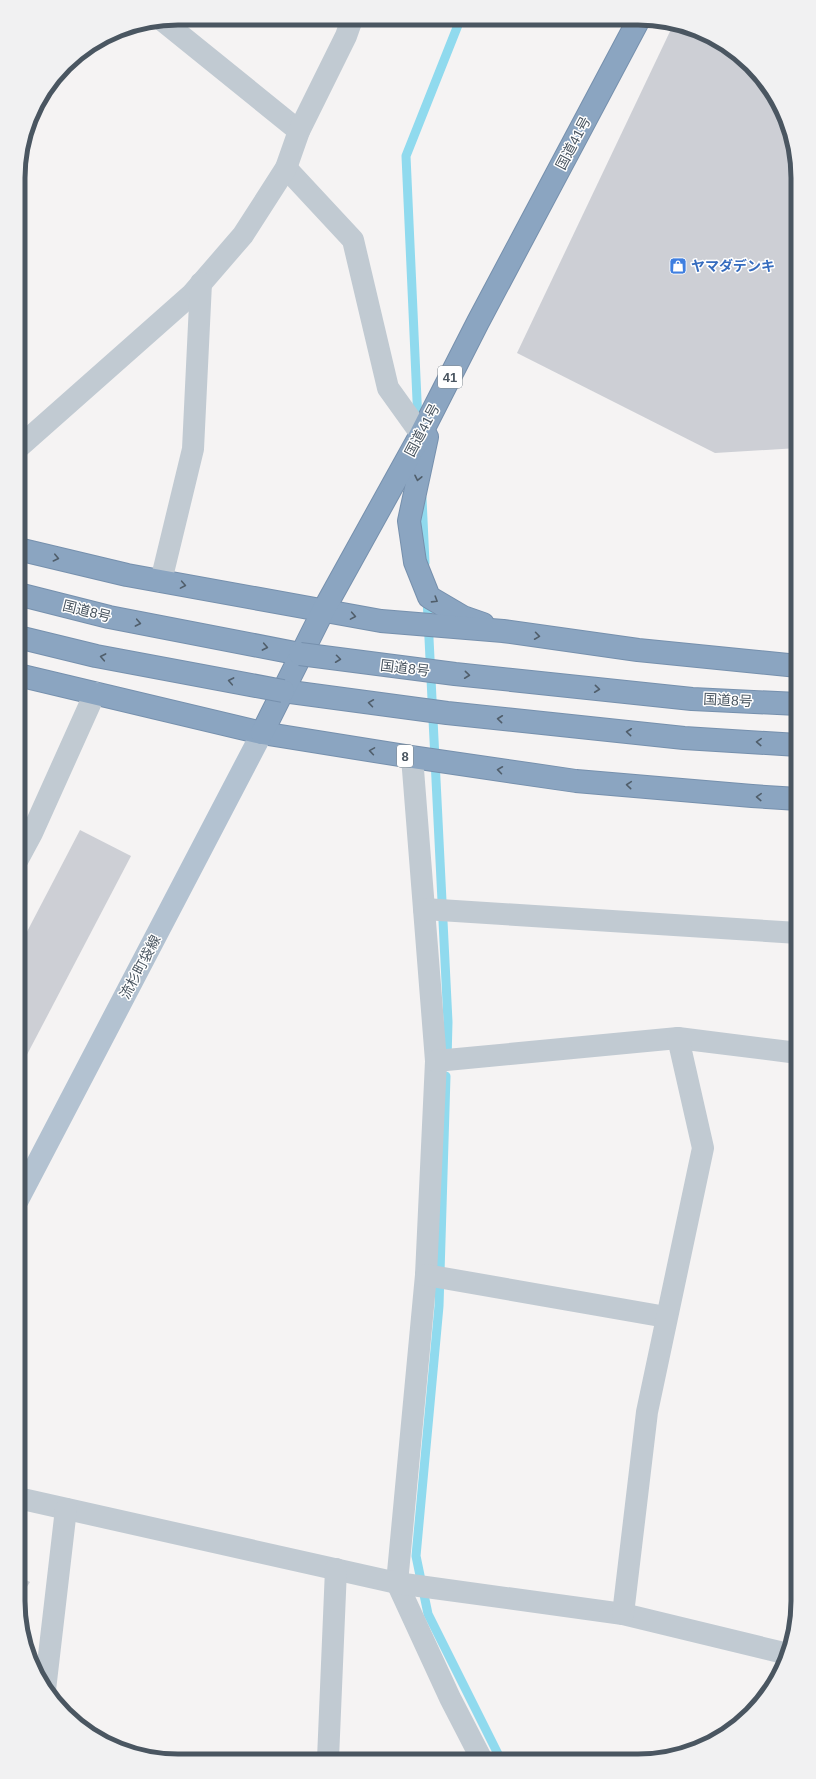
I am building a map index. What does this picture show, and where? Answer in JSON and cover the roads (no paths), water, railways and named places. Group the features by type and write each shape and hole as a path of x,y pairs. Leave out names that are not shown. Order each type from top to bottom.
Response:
{"highway":[{"name":"国道41号","path":"262,733 323,611 421,434 485,308 636,25"},
{"path":"432,412 409,521 415,562 429,598 463,616 503,631"},
{"path":"25,551 128,575 381,621 503,631 638,650 791,665"},
{"name":"国道8号","path":"25,596 109,617 300,654 455,674 692,699 791,704"},
{"path":"25,639 96,656 283,691 447,713 676,737 791,744"},
{"name":"8","path":"25,677 262,733 412,757 576,781 791,799"}],"main road":[{"name":"流杉町袋線","path":"25,1187 262,733"}],"street":[{"path":"168,25 299,131"},
{"path":"25,442 192,294 243,235 286,168 299,131 346,36 350,25"},
{"path":"286,168 353,240 388,388 421,434"},
{"path":"160,581 193,449 201,283"},
{"path":"25,832 95,693"},
{"path":"412,757 436,1061 426,1275 396,1583 450,1698 479,1754"},
{"path":"424,909 791,933"},
{"path":"436,1061 678,1038 791,1052"},
{"path":"623,1614 647,1412 703,1148 678,1038"},
{"path":"426,1275 666,1317"},
{"path":"25,1500 396,1583 623,1614 782,1653"},
{"path":"46,1678 66,1509"},
{"path":"328,1754 336,1569"}],"waterway":[{"path":"418,422 406,156 458,25"},
{"path":"422,498 425,563"},
{"path":"427,598 448,1022 447,1061"},
{"path":"446,1076 439,1306 416,1556 428,1614 498,1754"}],"place":[{"name":"ヤマダデンキ","path":"678,266"}]}
